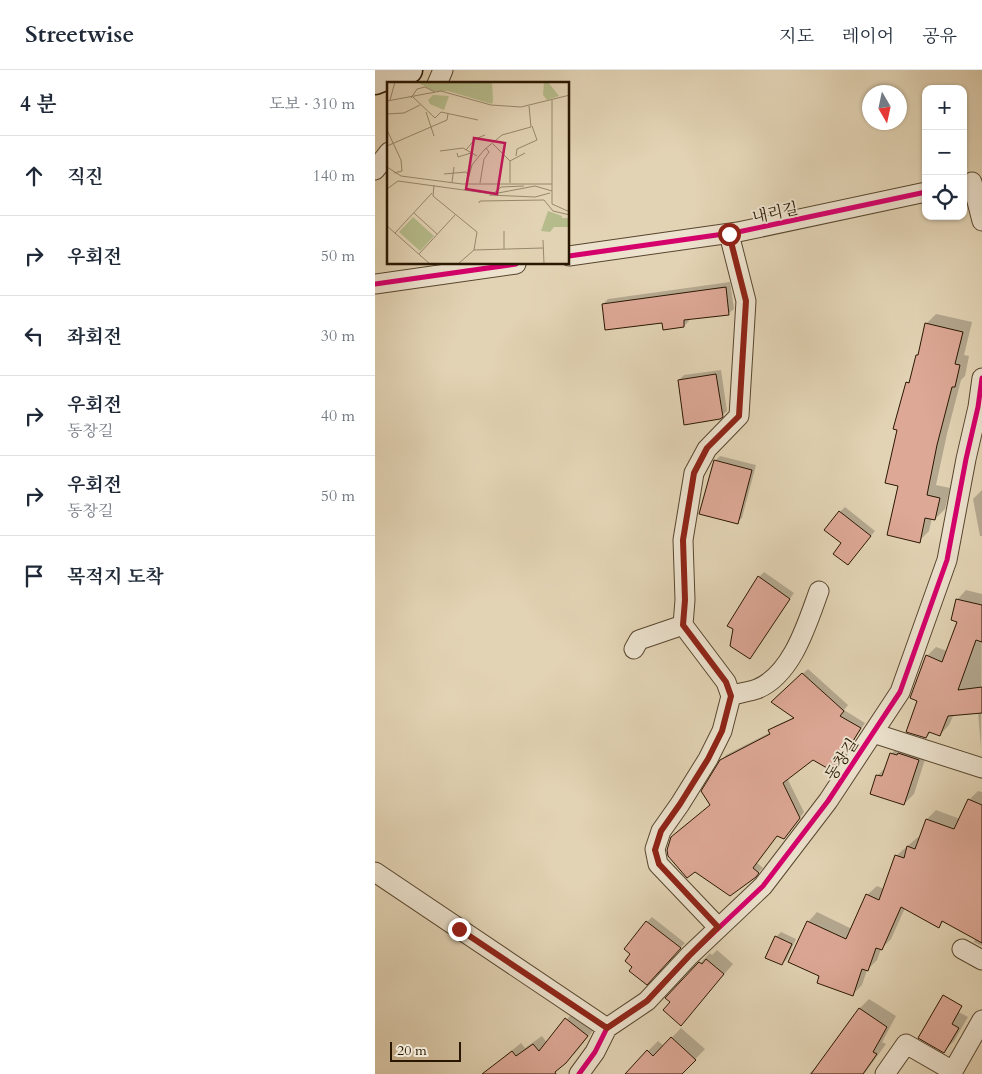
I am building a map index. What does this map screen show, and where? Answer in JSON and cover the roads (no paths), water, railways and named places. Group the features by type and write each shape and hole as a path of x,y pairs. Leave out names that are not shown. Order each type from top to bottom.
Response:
{"main road":[{"path":"375,80 409,70"}],"street":[{"path":"438,82 443,70"},
{"path":"375,170 387,155"},
{"path":"972,182 982,221"},
{"name":"내리길","path":"570,256 729,234 922,193"},
{"path":"718,927 659,864 655,850 661,831 680,804 722,731 731,696 726,682 683,625 685,600 683,540 694,473 707,448 739,416 746,301 729,234"},
{"path":"375,284 509,265"},
{"name":"동창길","path":"579,1074 595,1052 607,1028 647,1001 718,927 763,886 828,801 900,692 947,560 978,407 982,378"},
{"path":"731,696 759,688 783,671 802,638 819,591"},
{"path":"634,649 639,640 683,625"},
{"path":"873,733 982,768"},
{"path":"375,872 607,1028"},
{"path":"962,949 982,960"},
{"path":"885,1074 906,1044 953,1071 982,1020"}]}
